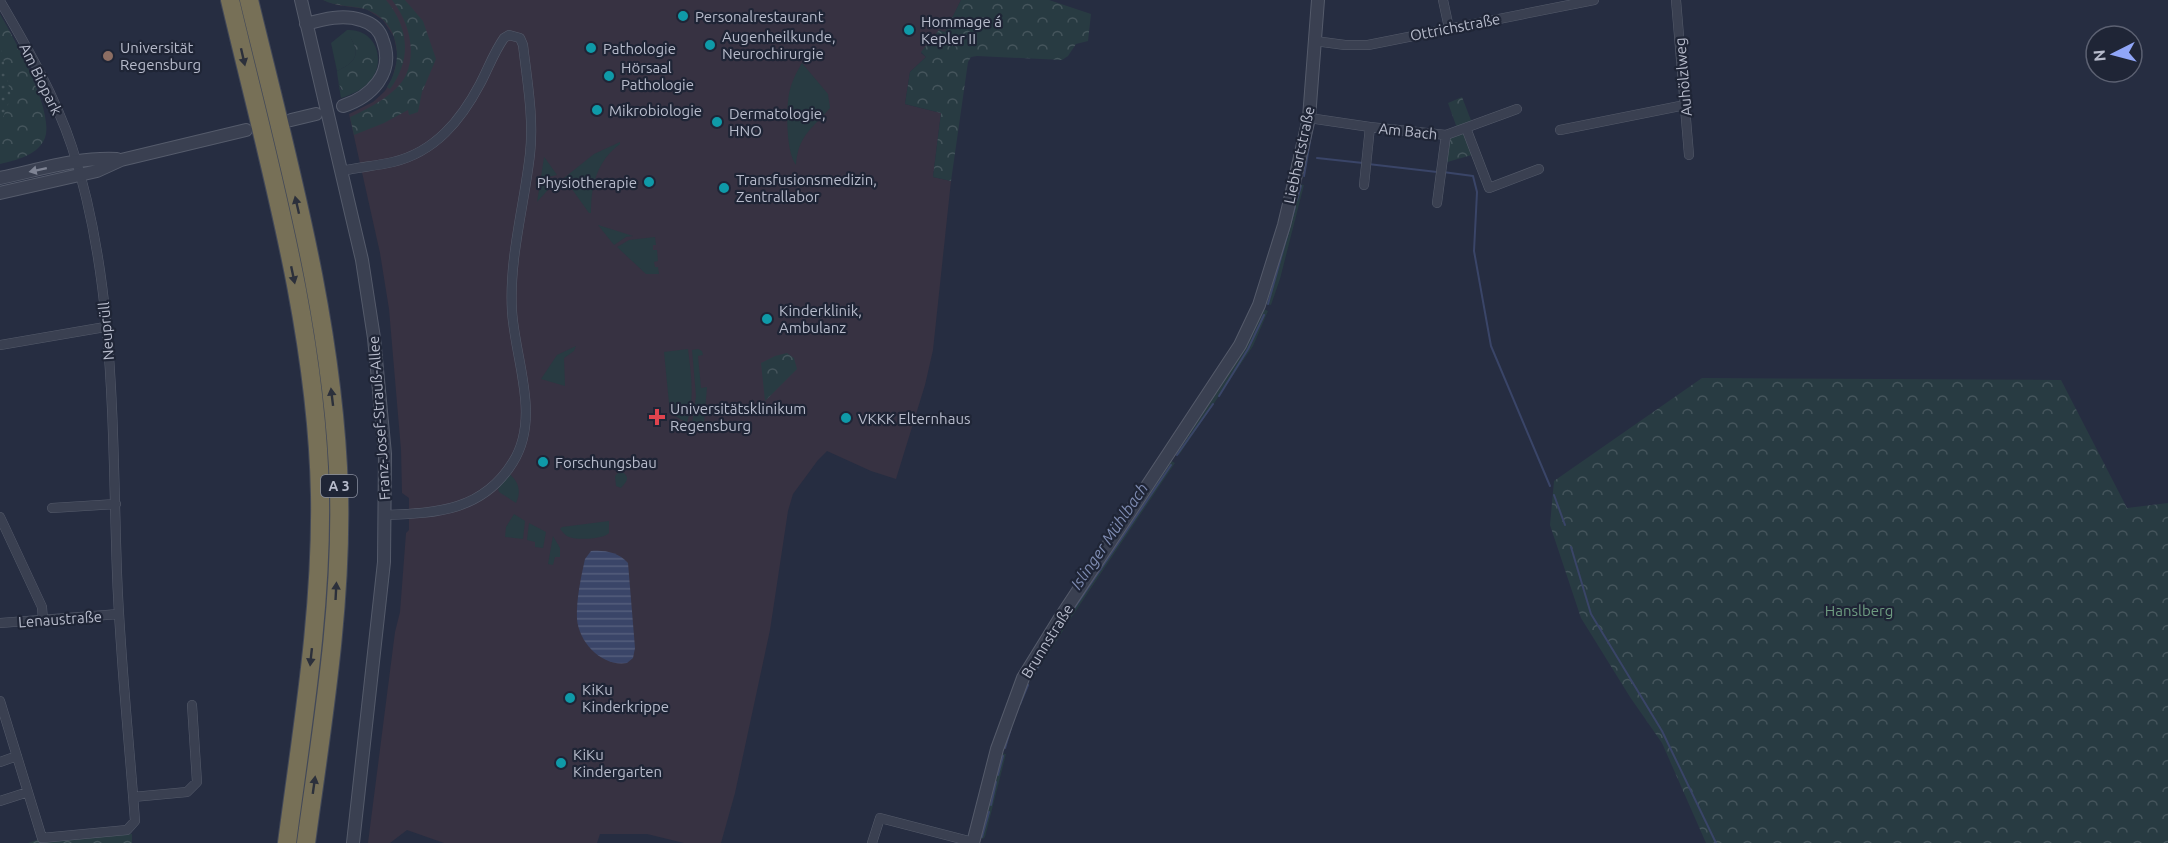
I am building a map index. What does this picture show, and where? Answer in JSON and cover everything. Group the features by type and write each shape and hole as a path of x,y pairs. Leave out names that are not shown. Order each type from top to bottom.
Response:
{"highway":[{"name":"A 3","path":"230,0 299,302 312,391 318,456 320,532 315,617 287,843"},
{"name":"A 3","path":"249,0 313,280 327,362 337,451 339,529 335,619 331,664 306,843"}],"street":[{"name":"Franz-Josef-Strauß-Allee","path":"301,0 362,260 374,338 385,454 384,562 353,843"},
{"name":"Liebhartstraße","path":"1269,271 1284,225 1312,119 1318,0"},
{"path":"1443,0 1449,28"},
{"name":"Ottrichstraße","path":"1315,41 1368,45 1594,0"},
{"name":"Auhölzlweg","path":"1676,0 1689,154"},
{"name":"Am Biopark","path":"0,1 48,89 76,161"},
{"path":"306,24 342,17 356,18 370,24 382,36 387,52 387,63 383,76 369,93 343,106"},
{"path":"342,171 394,162 434,142 450,129 464,110 504,38 510,35 520,38 524,52 531,135 516,243 512,291 514,331 525,402 521,445 501,479 475,500 458,507 435,512 386,515"},
{"path":"1560,129 1685,105"},
{"name":"Am Bach","path":"1312,119 1446,135 1517,109"},
{"path":"291,120 316,114"},
{"name":"Am Bach","path":"1364,185 1370,127"},
{"path":"1466,128 1489,188 1539,169"},
{"path":"0,193 97,171 121,160 246,130"},
{"name":"Am Bach","path":"1437,203 1446,135"},
{"path":"0,178 94,158 121,160"},
{"name":"Neuprüll","path":"28,792 42,838 127,830 135,821 119,614 112,399 101,283 87,205 76,161"},
{"name":"Brunnstraße","path":"973,843 997,749 1023,678 1240,345 1259,305 1269,271"},
{"path":"0,345 105,327"},
{"path":"52,508 116,504"},
{"path":"0,517 42,607 43,621"},
{"name":"Lenaustraße","path":"0,623 119,614"},
{"path":"0,701 28,792 0,801"},
{"path":"134,797 187,792 197,782 192,705"},
{"path":"0,762 17,756"},
{"path":"872,843 880,818 973,843"}],"shaded area":[{"name":"Universitätsklinikum Regensburg","path":"323,0 961,0 945,33 940,30 921,53 926,57 910,72 905,104 941,113 933,177 951,181 933,350 925,385 896,479 871,471 827,451 793,494 788,511 770,630 735,793 721,843 684,843 647,834 600,834 597,843 444,843 407,830 390,843 368,843 395,632 400,612 406,533 409,530 409,498 402,493 401,450 389,309 380,253 349,114 373,102 385,91 392,79 398,57 394,37 383,20 366,9 337,5"}],"green space":[{"path":"323,0 386,0 394,10 405,44 402,67 390,89 387,87 393,76 397,53 392,31 376,14 365,9 333,4"},
{"path":"392,0 405,0 423,21 436,59 422,92 418,112 409,115 408,110 354,135 350,117 389,95 402,82 409,65 411,46 409,36 398,8"},
{"path":"961,0 1049,0 1091,14 1088,41 1076,44 1068,56 1062,60 971,57 968,62 951,181 933,177 941,113 905,104 910,72 926,57 921,52 939,30 945,32"},
{"path":"0,14 32,77 45,114 46,129 44,140 36,150 0,164"},
{"path":"347,30 356,31 370,38 375,45 378,61 377,69 367,84 341,98 338,81 341,90 372,70 349,35 355,47 355,57 353,61 337,71 331,43"},
{"path":"350,32 368,40 375,55 367,80 354,92 346,95 339,84 337,71 353,61 355,57 355,47 349,35"},
{"path":"0,43 11,97 0,125"},
{"path":"802,63 828,94 830,108 803,139 796,165 790,151 787,110 791,86"},
{"path":"1462,97 1472,123 1457,128 1448,103"},
{"path":"1466,129 1475,154 1444,163 1448,136"},
{"path":"620,142 606,158 597,174 592,193 591,213 589,213 564,178 594,154"},
{"path":"544,157 557,175 541,177"},
{"path":"554,183 537,202 540,184"},
{"path":"1299,184 1304,185 1280,279 1271,305 1266,304"},
{"path":"598,225 633,236 626,237 614,245"},
{"path":"655,237 656,245 653,245 653,250 657,250 658,261 654,262 659,274 646,274 617,247 629,240"},
{"path":"1261,308 1268,311 1253,346 1179,455 1175,452"},
{"path":"576,346 574,351 564,358 565,386 541,379 557,355"},
{"path":"688,349 692,395 687,423 670,413 664,352"},
{"path":"698,349 703,355 698,356 701,388 707,387 704,423 697,427 692,424 696,396 692,350"},
{"path":"787,353 794,358 797,369 765,401 761,363"},
{"name":"Hanslberg","path":"1702,378 2061,380 2127,508 2168,503 2168,843 1706,843 1662,743 1630,697 1581,618 1550,525 1554,481"},
{"path":"1170,460 1175,463 1069,621 1063,618"},
{"path":"619,472 624,473 627,479 621,488 616,486 615,476"},
{"path":"508,473 518,486 519,494 516,503 498,489"},
{"path":"514,514 525,521 523,539 505,537 506,527"},
{"path":"609,521 609,533 596,538 571,538 560,529 562,527"},
{"path":"529,523 546,532 543,548 535,547 535,542 527,540"},
{"path":"553,536 560,548 560,557 555,557 553,565 548,564"},
{"path":"1060,622 1066,626 1032,679 1027,676"},
{"path":"1001,753 1006,754 983,839 978,837"},
{"path":"132,834 132,843 28,843 42,838"}],"water":[{"path":"591,551 611,552 628,563 635,648 633,658 627,663 609,661 593,652 582,637 579,628 577,612 579,589 585,559"}],"waterway":[{"name":"Islinger Mühlbach","path":"1304,176 1312,129"},
{"path":"1317,158 1363,163"},
{"path":"1368,164 1437,172"},
{"path":"1443,172 1473,176 1477,192 1474,251 1491,346 1550,486"},
{"name":"Islinger Mühlbach","path":"1297,200 1301,186"},
{"name":"Islinger Mühlbach","path":"1268,304 1295,207"},
{"name":"Islinger Mühlbach","path":"1219,396 1248,349 1264,315"},
{"name":"Islinger Mühlbach","path":"1177,455 1213,404"},
{"name":"Islinger Mühlbach","path":"1067,619 1171,465"},
{"path":"1554,495 1565,525"},
{"path":"1571,547 1591,614 1662,731 1716,843"},
{"name":"Islinger Mühlbach","path":"1032,677 1063,625"},
{"name":"Islinger Mühlbach","path":"1020,704 1028,685"},
{"name":"Islinger Mühlbach","path":"1005,748 1011,728"},
{"name":"Islinger Mühlbach","path":"998,775 1003,756"},
{"name":"Islinger Mühlbach","path":"991,805 996,782"},
{"name":"Islinger Mühlbach","path":"982,837 989,812"}],"place":[{"name":"Personalrestaurant","path":"683,16"},
{"name":"Hommage á Kepler II","path":"909,30"},
{"name":"Augenheilkunde, Neurochirurgie","path":"710,45"},
{"name":"Pathologie","path":"591,48"},
{"name":"Universität Regensburg","path":"108,56"},
{"name":"Hörsaal Pathologie","path":"609,76"},
{"name":"Mikrobiologie","path":"597,110"},
{"name":"Dermatologie, HNO","path":"717,122"},
{"name":"Physiotherapie","path":"649,182"},
{"name":"Transfusionsmedizin, Zentrallabor","path":"724,188"},
{"name":"Kinderklinik, Ambulanz","path":"767,319"},
{"name":"Universitätsklinikum Regensburg","path":"657,417"},
{"name":"VKKK Elternhaus","path":"846,418"},
{"name":"Forschungsbau","path":"543,462"},
{"name":"KiKu Kinderkrippe","path":"570,698"},
{"name":"KiKu Kindergarten","path":"561,763"}]}
